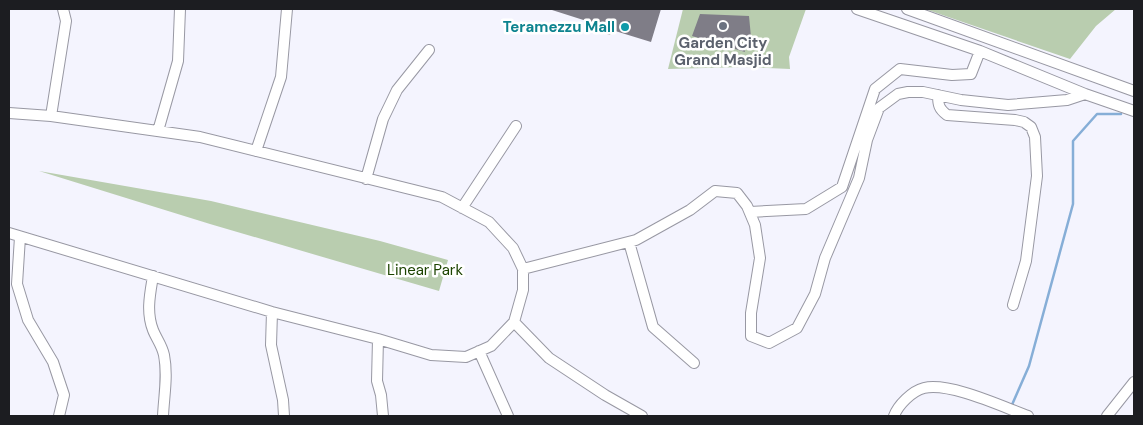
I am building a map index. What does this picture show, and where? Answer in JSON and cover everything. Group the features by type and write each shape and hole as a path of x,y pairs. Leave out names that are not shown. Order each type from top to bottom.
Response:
{"street":[{"path":"51,116 66,21 63,9"},
{"path":"158,132 178,62 180,9"},
{"path":"256,151 281,77 287,9"},
{"path":"857,9 980,51 1085,94 1134,111"},
{"path":"907,9 1134,91"},
{"path":"366,178 383,118 397,90 429,50"},
{"path":"750,212 806,209 842,187 875,89 900,69 952,75 971,74 980,51"},
{"path":"523,270 636,240 690,210 715,191 737,193 747,206 755,225 760,258 751,313 751,336 769,343 797,328 815,294 825,258 859,178 868,140 879,108 898,94 908,92 938,95 961,100 1008,104 1067,100 1085,94"},
{"path":"938,95 940,110 946,115 1015,120 1024,122 1032,127 1035,137 1037,176 1026,262 1013,305"},
{"path":"9,113 51,116 200,138 442,198 489,222 514,248 523,270 522,290 514,322 491,346 466,357 431,355 378,339 272,312 9,233"},
{"path":"462,208 516,126"},
{"path":"20,237 17,284 28,320 53,362 62,387 64,395 59,416"},
{"path":"629,242 653,327 694,363"},
{"path":"153,276 148,303 153,329 164,354 167,379 163,416"},
{"path":"272,312 272,345 283,400 284,416"},
{"path":"514,322 549,358 605,395 642,416"},
{"path":"378,339 376,381 381,396 383,416"},
{"path":"479,351 508,416"},
{"path":"1107,416 1134,382"},
{"path":"894,416 906,399 924,388 936,387 957,390 1028,416"}],"green space":[{"path":"683,9 806,9 789,57 790,69 744,67 668,69"},
{"path":"925,9 1116,9 1096,26 1070,59"},
{"name":"Linear Park","path":"39,171 211,201 380,241 448,260 439,291 210,224"}],"building":[{"name":"Teramezzu Mall","path":"552,9 661,9 651,42 612,30 610,35 594,30 596,24"},
{"name":"Garden City Grand Masjid","path":"700,14 749,16 751,37 741,37 745,52 692,36"}],"waterway":[{"path":"1011,407 1029,366 1073,204 1073,141 1097,114 1121,114"}],"place":[{"name":"Garden City Grand Masjid","path":"723,26"},
{"name":"Teramezzu Mall","path":"625,27"}]}
